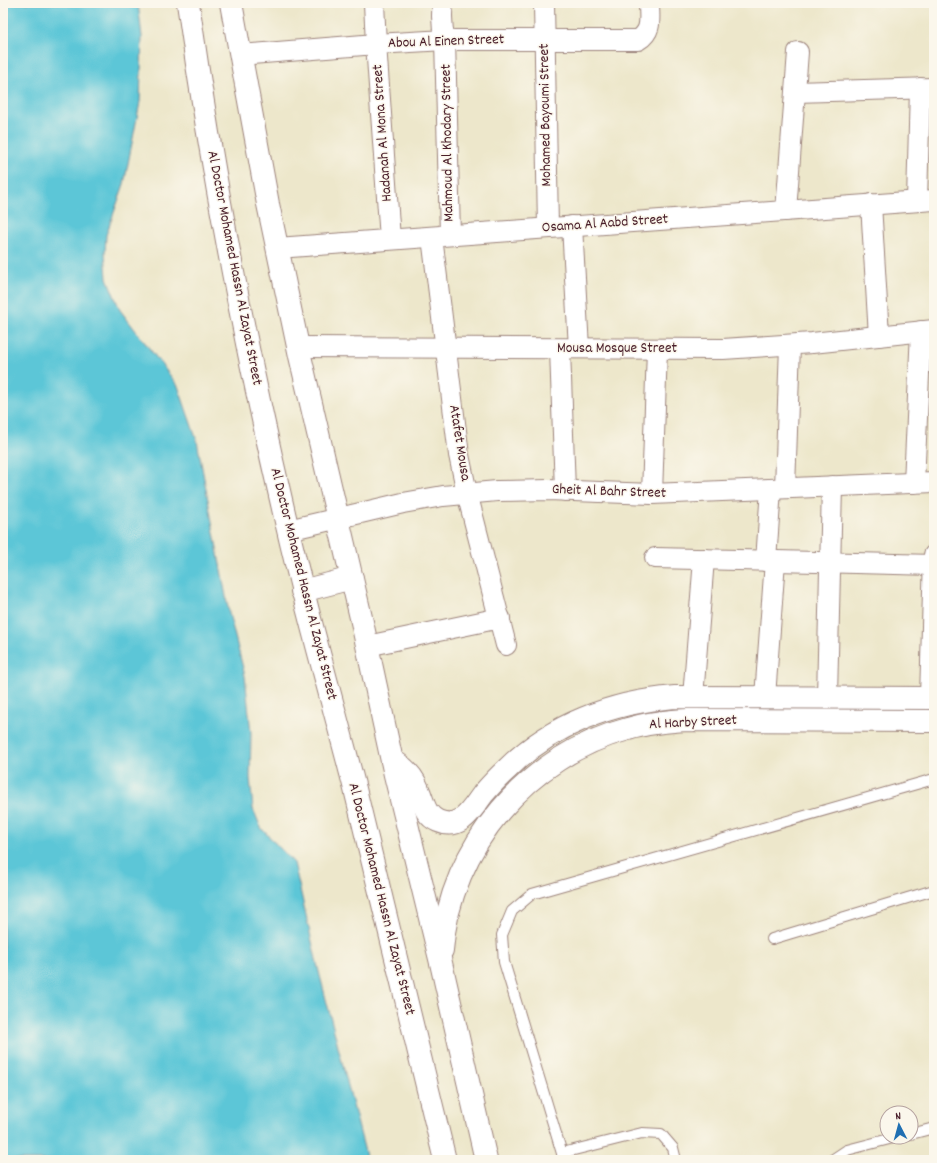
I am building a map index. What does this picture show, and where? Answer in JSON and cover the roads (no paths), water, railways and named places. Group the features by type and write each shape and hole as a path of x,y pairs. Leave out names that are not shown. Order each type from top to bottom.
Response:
{"street":[{"name":"Al Doctor Mohamed Hassn Al Zayat Street","path":"188,3 209,138 255,383 302,591 352,778 445,1160"},
{"path":"231,3 277,248 298,347 352,578 392,760 441,963 486,1160"},
{"name":"Hadanah Al Mona Street","path":"374,3 390,239"},
{"name":"Mahmoud Al Khodary Street","path":"441,236 445,40 442,23 443,3"},
{"name":"Mohamed Bayoumi Street","path":"544,3 548,228"},
{"name":"Abou Al Einen Street","path":"240,55 445,40 638,40 645,36 648,29 649,3"},
{"path":"786,211 798,52"},
{"path":"795,92 927,88 925,201"},
{"name":"Osama Al Aabd Street","path":"277,248 925,201"},
{"path":"871,204 878,336"},
{"path":"565,491 572,226"},
{"name":"Atafet Mousa","path":"441,236 445,348 459,455 467,493 506,645"},
{"path":"914,483 928,331"},
{"name":"Mousa Mosque Street","path":"298,347 724,349 790,345 928,331"},
{"path":"765,697 770,561 778,489 790,345"},
{"path":"652,494 657,348"},
{"name":"Gheit Al Bahr Street","path":"288,530 403,502 467,493 514,490 652,494 934,482"},
{"path":"827,697 832,486"},
{"path":"932,698 934,555"},
{"path":"655,558 934,565"},
{"path":"692,697 704,559"},
{"path":"302,591 352,578"},
{"path":"367,646 500,618"},
{"name":"Al Harby Street","path":"392,760 399,764 410,776 418,789 426,812 439,821 447,823 455,822 469,814 495,781 520,758 548,737 578,721 609,708 642,700 675,696 932,698"},
{"name":"Al Harby Street","path":"441,963 445,926 454,890 478,840 500,810 526,784 556,761 589,743 627,729 654,723 688,720 934,722"},
{"path":"578,721 589,743"}],"lane":[{"path":"676,1160 673,1148 661,1134 642,1133 563,1157 504,962 502,935 512,911 532,894 934,779"},
{"path":"772,939 934,890"},
{"path":"919,1132 934,1128"},
{"path":"832,1160 847,1150 879,1142"}],"water":[{"path":"3,3 138,3 142,37 140,102 124,184 106,235 105,253 107,278 120,310 178,386 197,441 229,613 245,676 251,733 250,778 253,809 261,828 294,863 318,968 367,1160 3,1160"}]}
